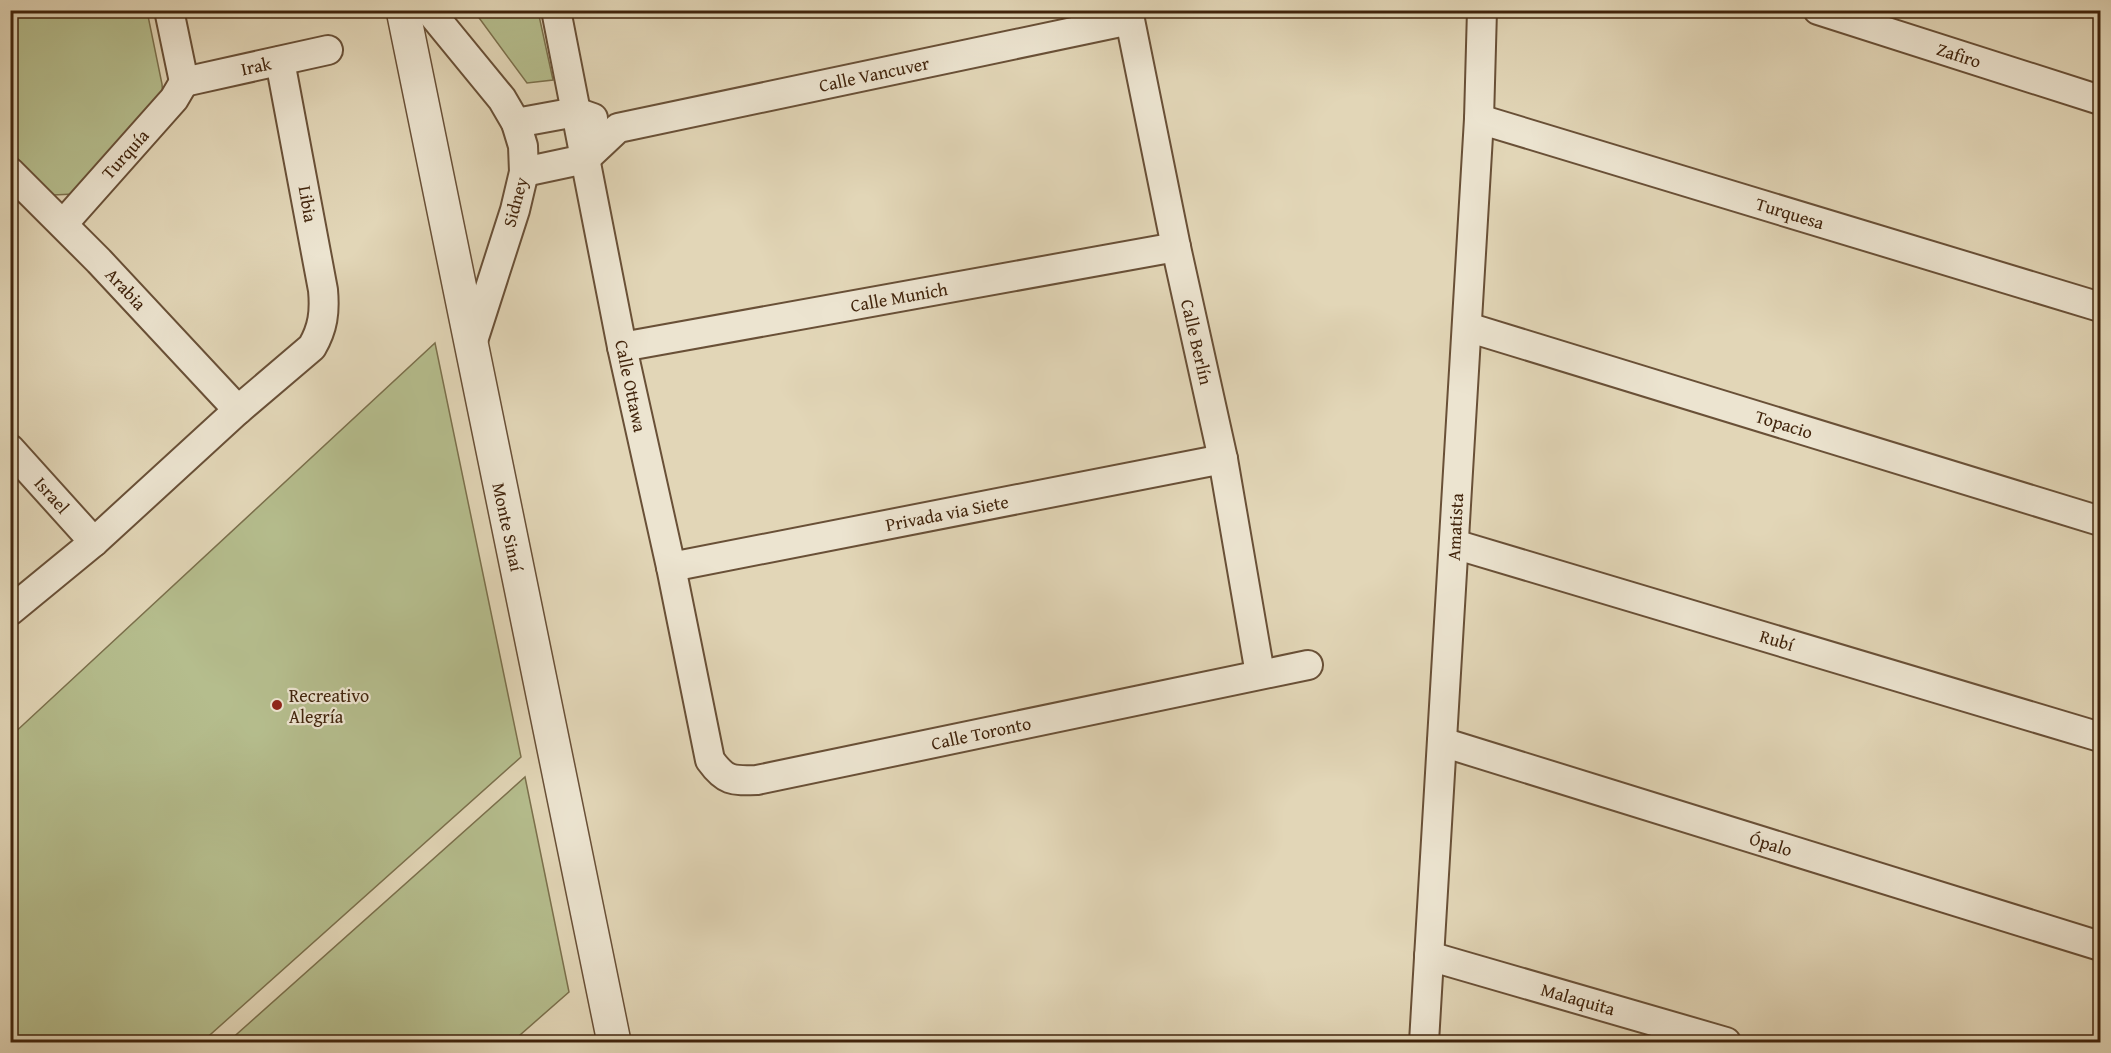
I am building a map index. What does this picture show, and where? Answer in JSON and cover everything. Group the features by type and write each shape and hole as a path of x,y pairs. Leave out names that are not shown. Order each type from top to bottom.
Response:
{"street":[{"path":"169,10 184,82"},
{"name":"Monte Sinaí","path":"403,10 614,1042"},
{"name":"Sidney","path":"429,10 502,99 516,123 523,146 524,172 515,210 471,347"},
{"name":"Calle Ottawa","path":"556,10 622,347 671,567 710,760"},
{"name":"Amatista","path":"1424,1042 1479,119 1482,10"},
{"name":"Zafiro","path":"1818,10 2100,100"},
{"name":"Calle Vancuver","path":"618,128 1129,15"},
{"name":"Calle Berlín","path":"1129,15 1176,247 1223,459 1260,674"},
{"name":"Irak","path":"184,82 328,50"},
{"name":"Libia","path":"238,410 312,347 323,323 323,290 280,61"},
{"name":"Turquía","path":"63,224 174,99 184,82"},
{"path":"516,123 576,112 618,128 585,159 524,172"},
{"name":"Turquesa","path":"1479,119 2100,308"},
{"name":"Arabia","path":"10,172 63,224 238,410"},
{"name":"Calle Munich","path":"622,347 1176,247"},
{"name":"Topacio","path":"1467,327 2100,520"},
{"path":"10,611 94,542 238,410"},
{"name":"Israel","path":"10,449 94,542"},
{"name":"Privada via Siete","path":"671,567 1223,459"},
{"name":"Rubí","path":"1454,544 2100,737"},
{"name":"Calle Toronto","path":"710,760 720,774 735,781 757,780 1308,665"},
{"name":"Ópalo","path":"1442,742 2100,946"},
{"name":"Malaquita","path":"1429,956 1726,1042"}],"green space":[{"path":"10,11 147,11 163,98 74,194 53,195 11,152"},
{"path":"474,11 538,11 553,80 527,83"},
{"name":"Recreativo Alegría","path":"435,343 521,757 202,1042 11,1042 11,736"},
{"path":"525,777 569,992 512,1042 228,1042"}],"place":[{"name":"Recreativo Alegría","path":"277,705"}]}
